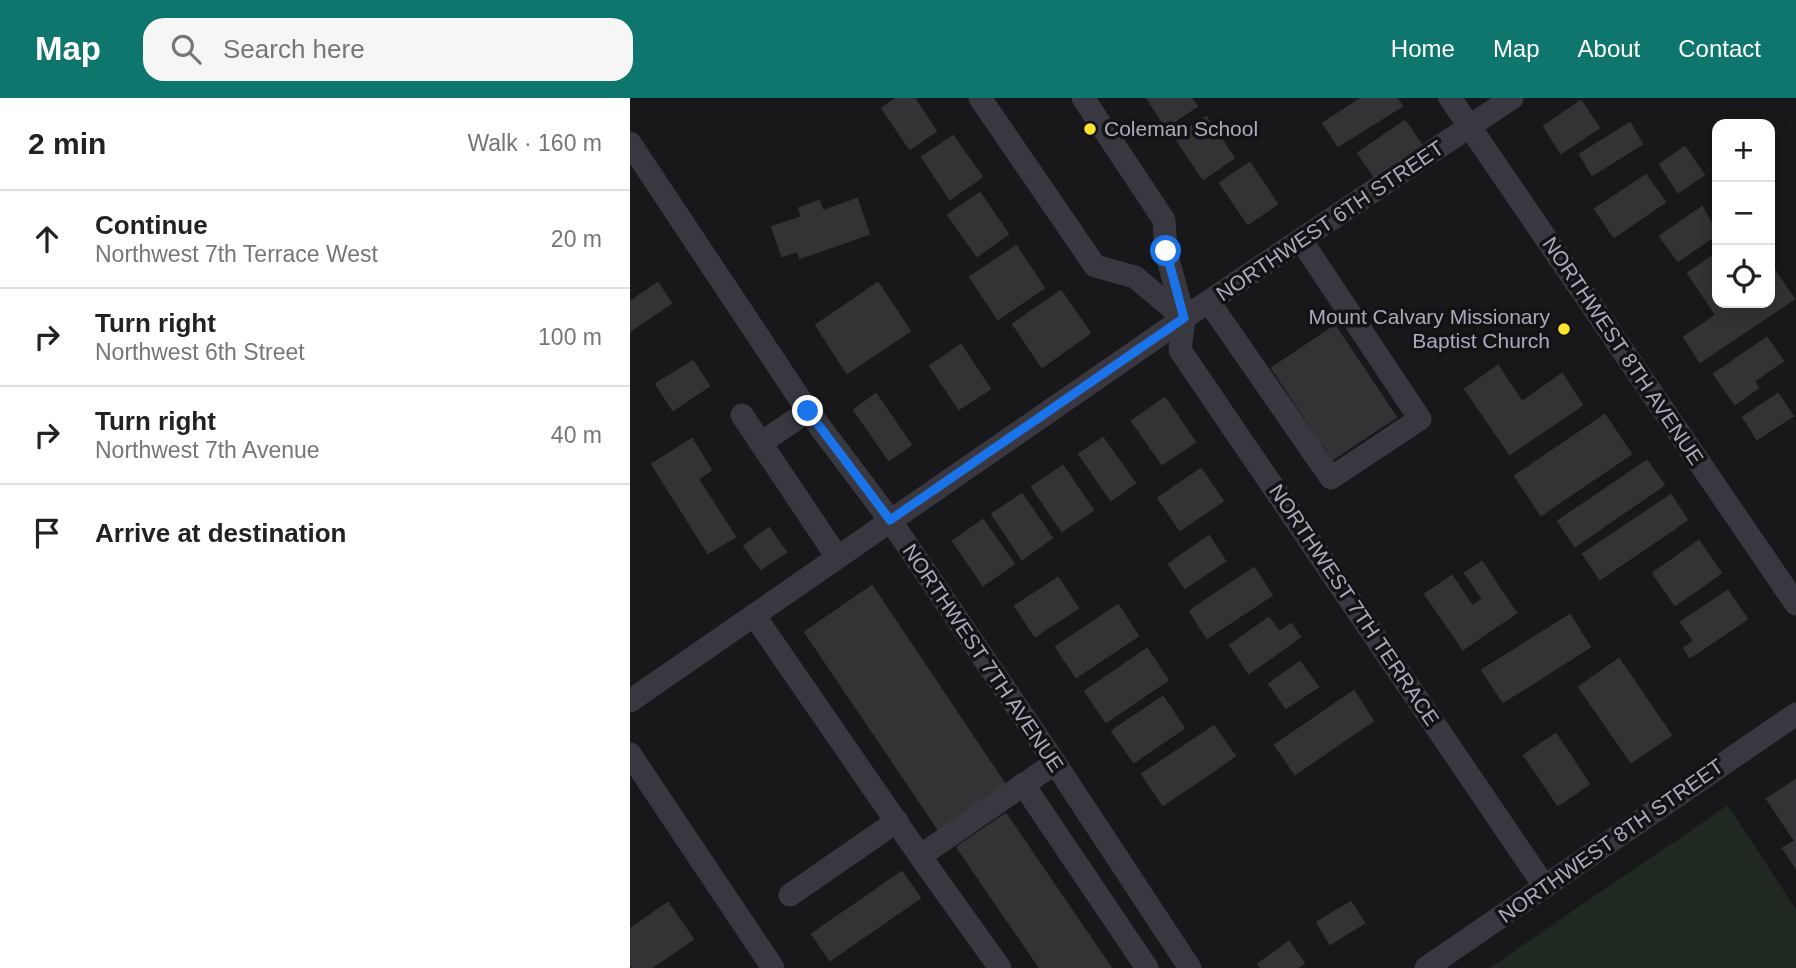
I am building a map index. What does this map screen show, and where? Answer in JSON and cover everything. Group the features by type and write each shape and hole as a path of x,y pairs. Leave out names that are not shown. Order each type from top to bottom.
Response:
{"street":[{"path":"980,98 1095,266 1135,276 1184,318"},
{"name":"NORTHWEST 7TH TERRACE","path":"1083,98 1164,220 1166,251 1184,318 1180,350 1545,887"},
{"name":"NORTHWEST 8TH AVENUE","path":"1450,98 1796,604"},
{"name":"NORTHWEST 6TH STREET","path":"630,701 1184,318 1512,98"},
{"name":"NORTHWEST 7TH AVENUE","path":"630,142 808,411 890,520 1190,968"},
{"path":"1209,302 1331,478 1420,419 1301,240"},
{"path":"761,443 808,411"},
{"path":"742,415 837,557"},
{"path":"754,615 1000,968"},
{"name":"NORTHWEST 8TH STREET","path":"1426,968 1796,714"},
{"path":"630,754 774,968"},
{"path":"920,856 1055,763"},
{"path":"1023,784 1147,968"},
{"path":"790,895 897,821"}],"shaded area":[{"path":"1728,805 1796,910 1796,968 1489,968"}],"building":[{"path":"897,98 914,98 936,131 910,149 882,108"},
{"path":"1147,98 1191,98 1197,106 1166,127"},
{"path":"1362,98 1396,98 1402,106 1338,146 1323,123"},
{"path":"1581,101 1599,128 1561,153 1544,126"},
{"path":"1206,117 1234,158 1203,179 1175,137"},
{"path":"1405,121 1421,144 1374,176 1358,153"},
{"path":"1630,123 1642,144 1592,175 1580,154"},
{"path":"953,136 982,177 950,199 922,157"},
{"path":"1685,147 1704,175 1678,192 1660,164"},
{"path":"1250,163 1277,204 1248,224 1220,183"},
{"path":"1646,175 1665,202 1614,237 1595,209"},
{"path":"980,193 1008,234 977,256 948,215"},
{"path":"857,199 869,234 800,258 798,251 782,256 772,227 802,217 799,208 819,201 823,211"},
{"path":"1702,207 1712,225 1712,237 1678,261 1660,236"},
{"path":"1016,246 1044,288 998,319 970,277"},
{"path":"1712,256 1712,308 1775,308 1775,271 1794,299 1700,362 1684,337 1716,315 1688,273"},
{"path":"658,283 671,303 630,331 630,302"},
{"path":"878,283 910,331 847,373 816,325"},
{"path":"1061,291 1090,333 1042,367 1013,324"},
{"path":"1335,326 1396,417 1333,459 1322,442 1315,447 1306,434 1313,430 1272,368"},
{"path":"1767,338 1783,361 1754,381 1758,388 1735,404 1714,374"},
{"path":"961,345 990,389 959,409 930,366"},
{"path":"693,361 709,386 673,410 656,384"},
{"path":"1498,366 1522,402 1562,374 1582,405 1510,454 1465,389"},
{"path":"876,394 911,445 889,460 854,410"},
{"path":"1778,394 1793,416 1757,439 1743,417"},
{"path":"1165,398 1195,442 1162,464 1132,421"},
{"path":"1605,415 1631,454 1541,515 1515,476"},
{"path":"1103,438 1135,483 1111,500 1079,454"},
{"path":"692,439 711,470 698,479 735,537 708,553 652,464"},
{"path":"1647,461 1664,485 1575,546 1558,521"},
{"path":"1063,466 1093,510 1062,531 1032,487"},
{"path":"1201,469 1223,501 1180,530 1158,498"},
{"path":"1022,494 1052,538 1022,559 992,514"},
{"path":"1671,495 1687,520 1600,579 1583,554"},
{"path":"983,520 1014,564 983,585 953,541"},
{"path":"769,528 786,552 761,569 744,546"},
{"path":"1209,536 1225,561 1185,588 1169,564"},
{"path":"1699,541 1721,573 1675,605 1653,573"},
{"path":"1482,562 1516,613 1463,649 1425,594 1452,576 1472,606 1483,599 1465,573"},
{"path":"1254,568 1272,595 1207,638 1190,611"},
{"path":"1058,578 1078,608 1035,636 1015,606"},
{"path":"872,586 1006,786 939,830 805,632"},
{"path":"1728,591 1747,619 1690,657 1684,648 1694,641 1681,622"},
{"path":"1118,605 1138,636 1076,677 1056,647"},
{"path":"1570,615 1590,647 1503,702 1482,670"},
{"path":"1269,618 1279,632 1291,624 1300,637 1249,673 1230,645"},
{"path":"1147,649 1168,680 1106,722 1085,691"},
{"path":"1619,659 1671,735 1631,762 1579,687"},
{"path":"1300,662 1318,687 1286,708 1269,684"},
{"path":"1354,691 1373,721 1295,774 1275,745"},
{"path":"1163,697 1184,728 1134,762 1112,731"},
{"path":"1214,726 1235,756 1163,805 1142,774"},
{"path":"1556,734 1589,784 1558,805 1524,755"},
{"path":"1796,780 1796,868 1783,848 1795,841 1767,799"},
{"path":"1006,814 1111,968 1040,968 957,847"},
{"path":"902,872 920,898 830,960 812,934"},
{"path":"1351,902 1364,923 1330,944 1317,922"},
{"path":"668,903 693,939 651,968 633,968 630,963 630,929"},
{"path":"1289,942 1304,963 1297,968 1261,968 1258,964"}],"place":[{"name":"Coleman School","path":"1090,129"},
{"name":"Mount Calvary Missionary Baptist Church","path":"1564,329"}],"route":[{"path":"808,411 890,520 1184,318 1166,251"}]}
